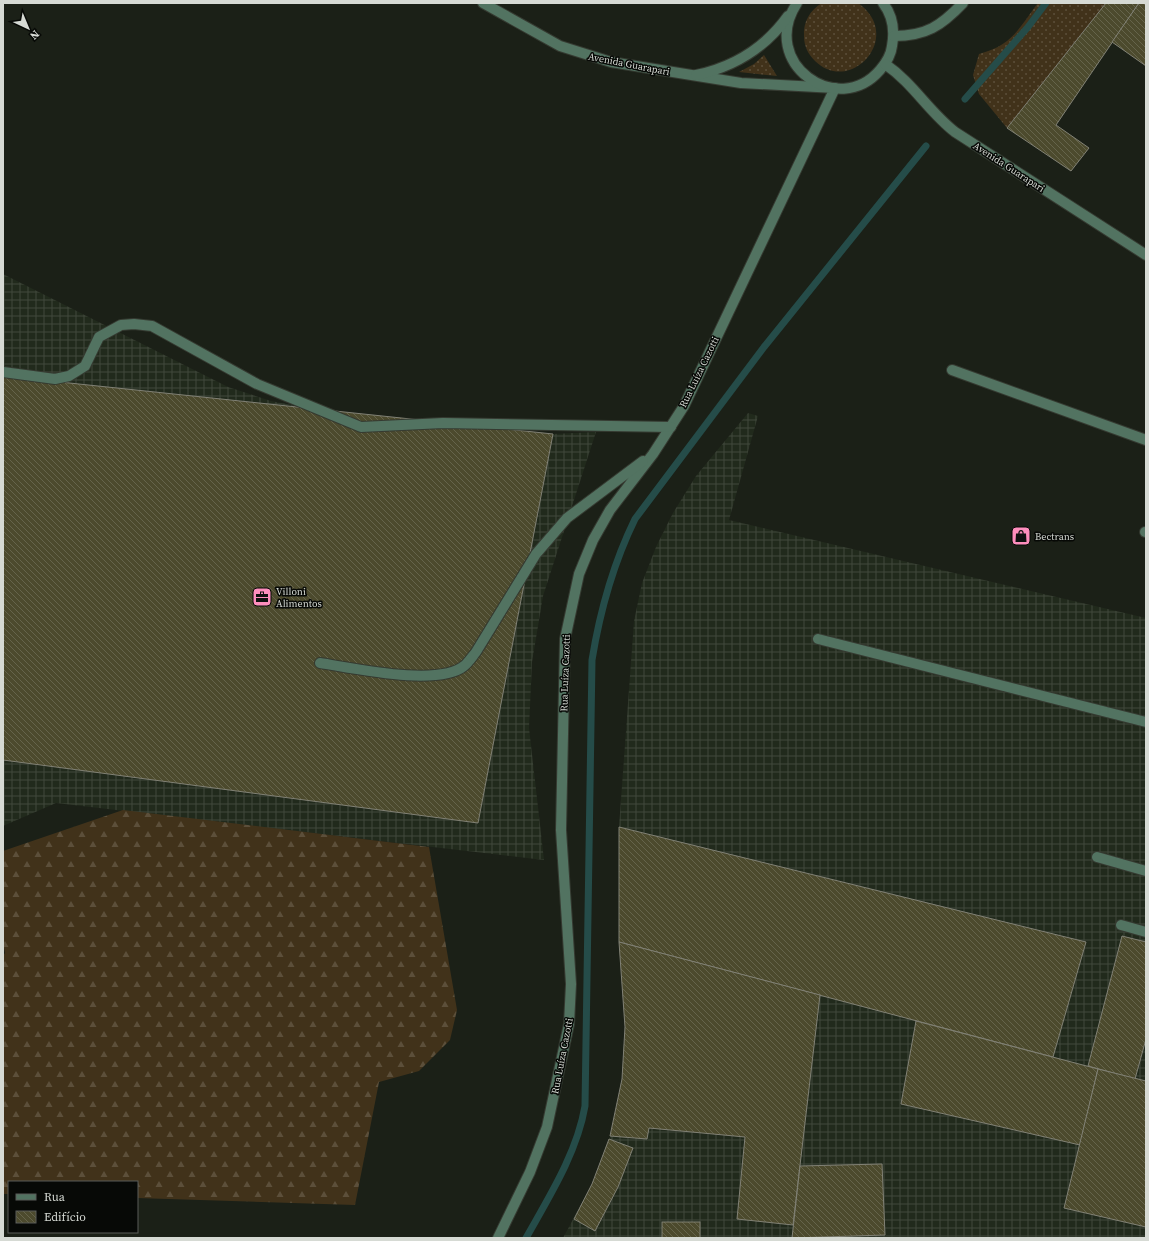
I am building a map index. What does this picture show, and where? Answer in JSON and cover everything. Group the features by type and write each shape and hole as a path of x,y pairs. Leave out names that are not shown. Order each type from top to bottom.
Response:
{"street":[{"name":"Avenida Guarapari","path":"483,3 560,46 580,54 611,62 754,85 834,88 849,88 863,83 876,75 885,64 892,51 894,36 893,22 883,3"},
{"path":"894,36 918,34 930,30 941,24 963,3"},
{"name":"Avenida Guarapari","path":"692,76 728,66 745,57 772,36 794,7"},
{"name":"Avenida Guarapari","path":"794,7 787,26 786,40 790,55 797,68 807,78 820,85 834,88"},
{"name":"Avenida Guarapari","path":"885,64 906,80 933,113 955,132 1146,255"},
{"name":"Rua Luíza Cazotti","path":"498,1238 530,1172 547,1127 570,1024 571,984 561,830 565,639 579,574 593,540 610,510 653,454 684,406 834,88"},
{"path":"3,372 55,379 69,376 84,366 99,337 121,325 134,324 152,326 257,384 361,427 443,423 671,427"},
{"path":"952,370 1146,440"},
{"path":"320,663 409,676 446,674 464,667 476,652 536,554 567,518 653,454"},
{"path":"818,639 1146,722"},
{"path":"1097,857 1146,871"},
{"path":"1121,925 1146,932"}],"shaded area":[{"name":"Villoni Alimentos","path":"3,274 228,387 271,401 415,429 553,434 596,432 543,596 532,662 529,728 544,860 56,803 3,826"},
{"path":"748,413 758,416 729,520 1146,618 1146,1238 563,1238 592,1184 612,1131 622,1079 625,1027 619,942 619,827 634,621 642,583 656,547 673,513 696,476"}],"green space":[{"path":"822,3 858,3 871,16 876,31 875,45 868,58 857,67 844,71 829,70 815,61 808,53 804,40 806,21 814,9"},
{"path":"1038,3 1106,3 1007,128 979,94 973,75 979,54 1000,46 1014,35"},
{"path":"764,55 777,76 739,72 754,64"},
{"path":"123,810 429,847 457,1010 450,1040 419,1071 379,1082 355,1205 138,1198 138,1181 8,1181 8,1194 3,1194 3,956 5,953 3,943 3,851"}],"building":[{"path":"1106,3 1139,3 1056,125 1089,148 1071,171 1007,128"},
{"path":"1139,3 1146,3 1146,66 1112,42"},
{"name":"Villoni Alimentos","path":"3,376 553,434 478,823 3,760"},
{"path":"619,827 1086,942 1053,1057 619,942"},
{"path":"1122,936 1146,942 1146,1039 1135,1079 1088,1066"},
{"path":"619,942 820,995 793,1225 737,1219 745,1137 649,1128 647,1139 610,1136 622,1079 625,1027"},
{"path":"916,1021 1098,1069 1080,1145 901,1104"},
{"path":"1098,1069 1146,1081 1146,1227 1064,1208"},
{"path":"609,1139 633,1148 618,1187 595,1231 574,1219 592,1184"},
{"path":"882,1164 885,1235 792,1238 800,1166"},
{"path":"662,1222 700,1222 700,1238 662,1238"}],"waterway":[{"path":"965,99 1028,27 1046,3"},
{"path":"526,1238 553,1191 569,1158 576,1141 585,1106 592,660 603,606 620,553 635,519 764,347 926,146"}],"place":[{"name":"Bectrans","path":"1021,536"},
{"name":"Villoni Alimentos","path":"262,597"}]}
